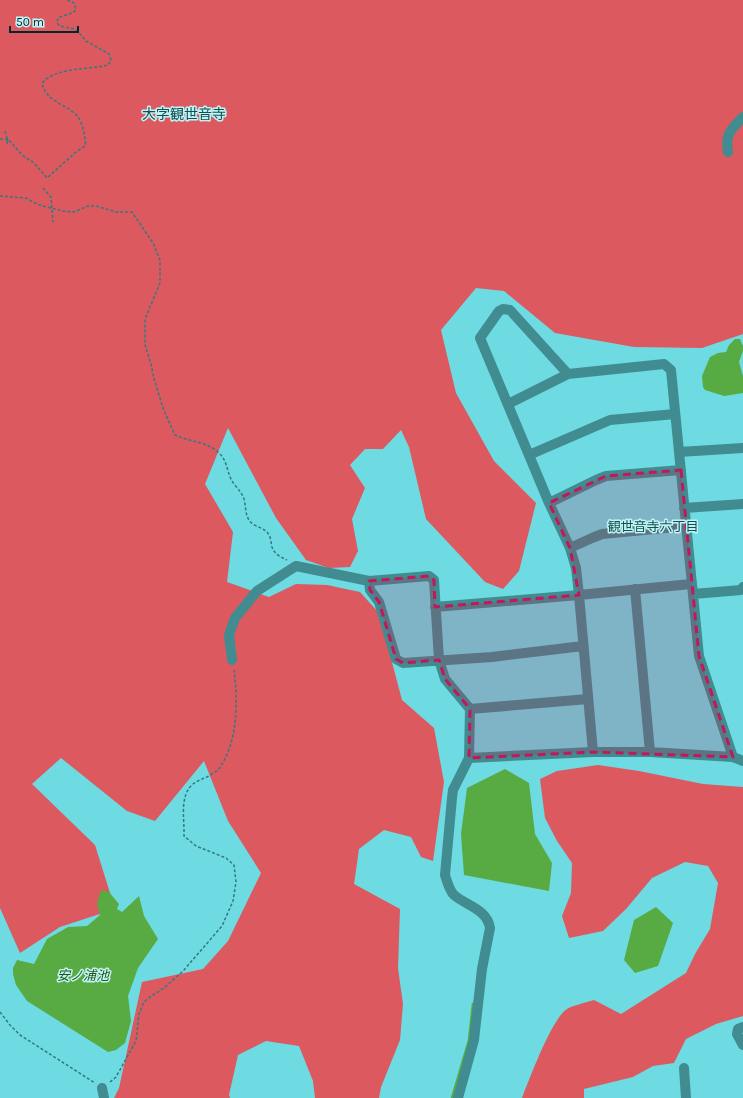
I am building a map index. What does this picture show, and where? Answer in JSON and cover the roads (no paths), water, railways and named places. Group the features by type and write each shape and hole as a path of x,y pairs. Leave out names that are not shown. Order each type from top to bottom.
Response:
{"street":[{"path":"728,152 726,141 729,133 743,117"},
{"path":"568,374 510,310 503,308 499,311 480,338 549,503 570,548 576,568 580,595 583,646 593,752"},
{"path":"508,404 568,374 664,364 672,370 680,470 699,656 733,757"},
{"path":"529,455 610,420 675,414"},
{"path":"679,452 743,448"},
{"path":"549,503 606,476 680,470"},
{"path":"684,508 743,504"},
{"path":"570,548 602,534 686,526"},
{"path":"232,660 229,635 235,618 257,591 296,566 369,581 429,576 434,580 439,660 445,679 470,709 469,758 453,790 445,875 454,894 484,915 489,922 490,928 482,969 474,1040 458,1098"},
{"path":"369,581 370,590 379,602 396,659 403,663 492,657 583,646"},
{"path":"435,606 580,595 635,589 741,590 743,587"},
{"path":"635,589 650,752"},
{"path":"470,709 588,699"},
{"path":"469,758 593,752 650,752 733,757 743,761"},
{"path":"743,1027 738,1029 737,1034 743,1045"},
{"path":"684,1068 686,1098"},
{"path":"102,1088 104,1098"}],"water":[{"path":"735,339 740,339 743,346 743,351 739,362 743,376 743,393 724,396 705,390 703,387 702,376 710,357 718,353 726,352 729,345"},
{"path":"505,769 529,783 535,834 552,863 549,891 464,875 461,834 467,788"},
{"name":"安ノ浦池","path":"101,890 109,892 119,904 117,909 122,912 139,896 144,916 158,939 138,968 128,996 131,1021 125,1043 116,1050 108,1052 27,1001 16,985 13,974 13,968 17,960 34,964 47,939 68,927 87,926 100,915 97,904"},
{"path":"656,907 673,923 658,966 635,973 624,960 634,920"}],"waterway":[{"path":"452,1098 469,1040 473,1004"}],"district":[{"name":"大字観世音寺","path":"184,114"},
{"name":"観世音寺六丁目","path":"653,526"}]}
